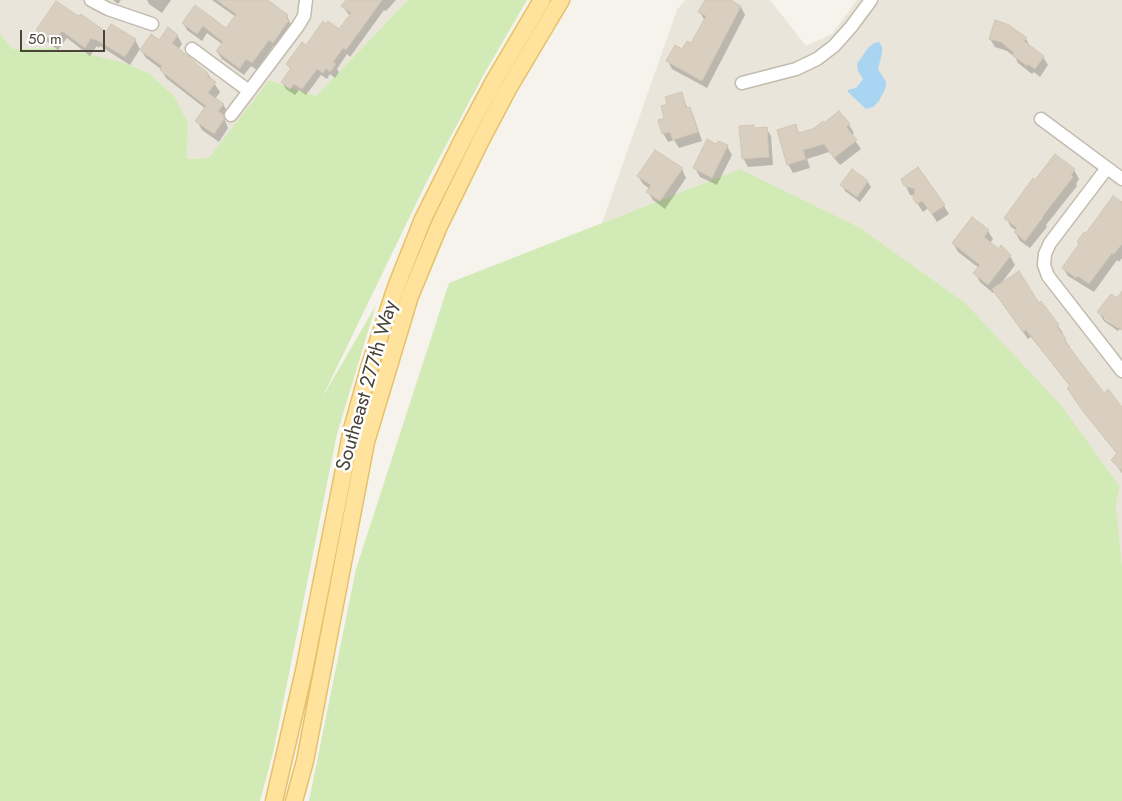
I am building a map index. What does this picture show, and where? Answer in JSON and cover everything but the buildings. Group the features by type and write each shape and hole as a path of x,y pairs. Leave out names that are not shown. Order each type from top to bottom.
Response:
{"main road":[{"name":"Southeast 277th Way","path":"274,801 304,671 352,429 369,368 396,287 432,201 463,139 494,81 542,0"},
{"name":"Southeast 277th Way","path":"294,801 305,760 366,442 410,296 439,226 479,144 508,89 561,1"}],"street":[{"path":"91,0 108,9 152,24"},
{"path":"231,115 298,26 304,16 306,0"},
{"path":"742,83 796,69 817,59 834,46 852,26 870,0"},
{"path":"192,49 249,91"},
{"path":"1041,119 1122,179"},
{"path":"1107,168 1050,244 1045,254 1044,265 1048,276 1122,372"}],"shaded area":[{"path":"0,0 408,0 316,96 269,80 210,158 187,159 188,123 175,97 149,73 122,62 52,48 13,49 0,34"},
{"path":"685,0 770,0 806,46 832,34 857,0 1122,0 1122,567 1116,504 1120,487 964,302 859,227 740,169 602,223 677,10"}],"green space":[{"path":"408,0 527,0 484,74 428,179 322,398 376,305 337,434 273,753 260,801 0,801 0,34 13,49 52,48 88,54 122,62 149,73 175,97 188,123 187,159 209,158 269,80 316,96"},
{"path":"740,169 859,227 964,302 1060,404 1120,487 1116,504 1122,567 1122,801 309,801 356,569 449,283"}],"water":[{"path":"879,42 882,47 882,53 878,69 886,82 886,87 879,101 873,107 866,109 848,90 856,88 863,79 858,71 857,64 868,48 874,43"}]}
